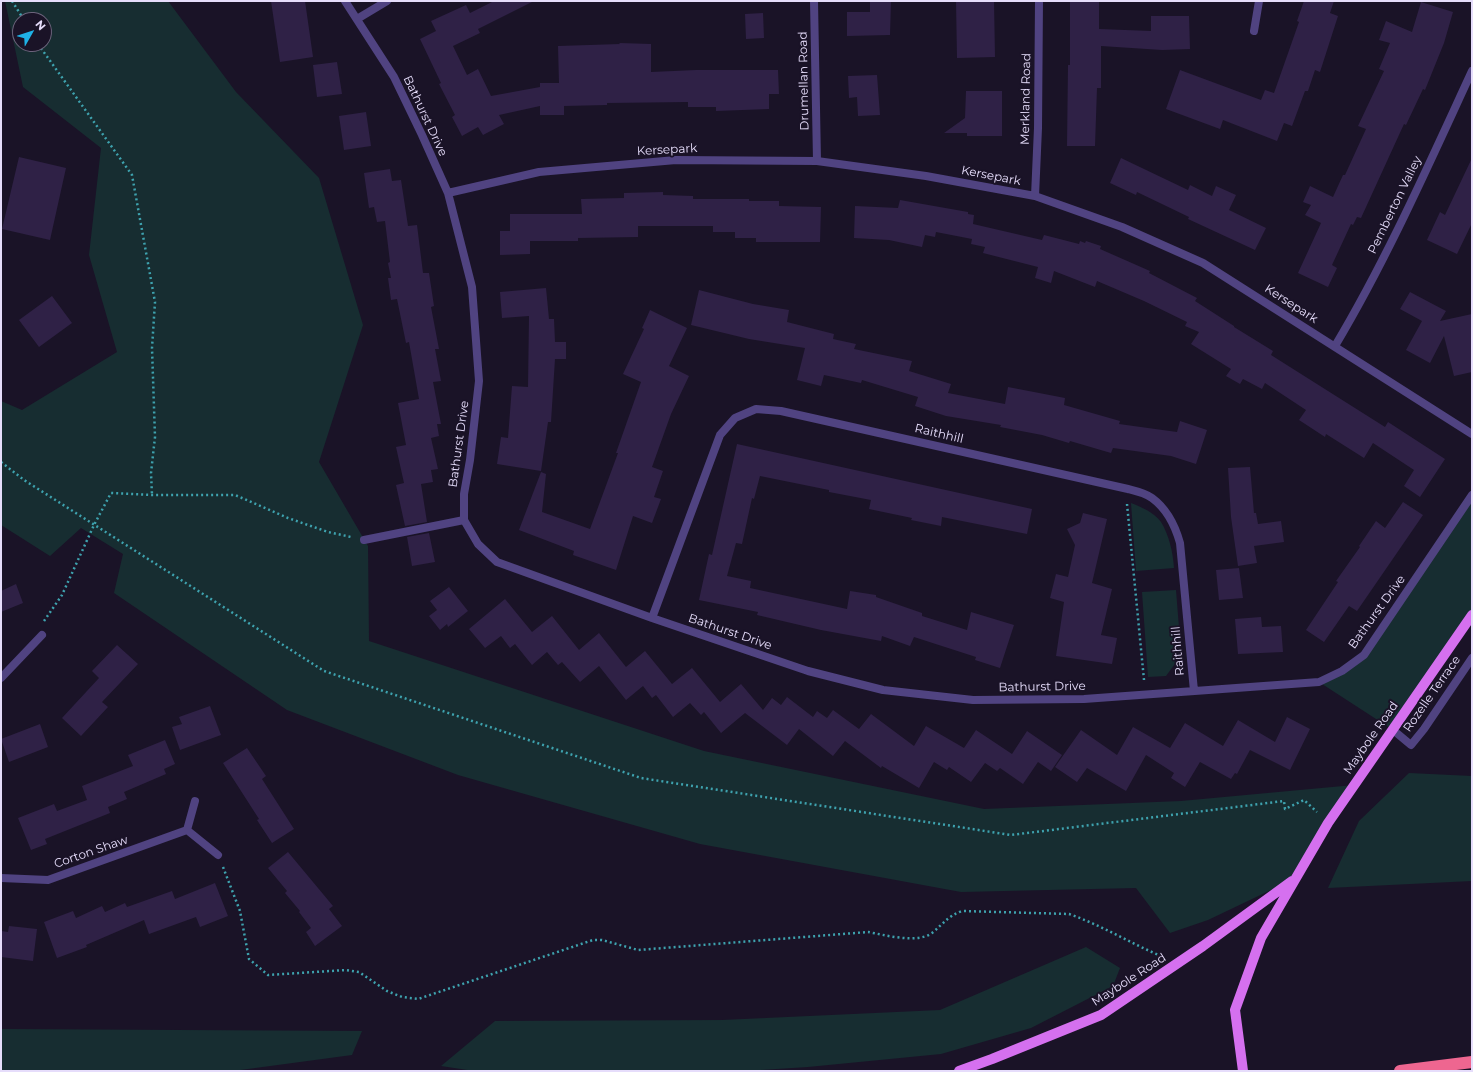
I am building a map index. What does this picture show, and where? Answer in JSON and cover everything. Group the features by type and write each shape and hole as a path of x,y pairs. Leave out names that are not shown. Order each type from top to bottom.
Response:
{"highway":[{"path":"1400,1071 1472,1062"}],"main road":[{"name":"Maybole Road","path":"1243,1071 1235,1010 1261,938 1328,823 1472,615"},
{"name":"Maybole Road","path":"959,1071 1101,1015 1178,963 1296,878"}],"street":[{"name":"Bathurst Drive","path":"345,1 394,77 448,193 472,287 479,381 470,460 464,494 464,520 478,544 497,562 808,672 883,690 973,700 1084,699 1318,682 1348,667 1364,655 1472,495"},
{"path":"357,19 387,1"},
{"name":"Drumellan Road","path":"814,1 817,161"},
{"name":"Merkland Road","path":"1035,196 1038,128 1038,1"},
{"path":"1254,31 1258,1"},
{"name":"Pemberton Valley","path":"1334,346 1359,306 1472,71"},
{"name":"Kersepark","path":"448,193 539,172 676,160 817,161 926,176 1035,196 1122,227 1204,262 1472,434"},
{"name":"Raithhill","path":"652,618 720,435 735,418 756,409 781,411 1120,487 1151,498 1169,515 1176,528 1180,543 1194,691"},
{"path":"364,540 464,520"},
{"path":"1,678 42,635"},
{"name":"Rozelle Terrace","path":"1393,730 1411,745 1424,729 1472,658"},
{"path":"195,801 187,830 218,855"},
{"name":"Corton Shaw","path":"1,878 48,880 187,830"}],"path":[{"path":"12,1 19,12"},
{"path":"44,52 132,175 155,302 152,348 155,437 151,473 152,495"},
{"path":"1,462 24,480 324,671 641,778 1011,835 1284,801 1285,809 1304,800 1328,823"},
{"path":"42,635 43,622 62,595 94,525 111,493 152,495 235,495 288,518 328,532 364,540"},
{"path":"1127,501 1145,682"},
{"path":"218,855 240,910 249,959 268,975 346,970 358,972 387,991 402,997 418,999 593,940 602,940 638,950 868,932 900,937 922,938 931,934 952,915 962,911 1069,914 1083,918 1134,944 1178,963"}],"green space":[{"path":"5,1 168,1 236,92 319,178 363,325 319,462 368,546 369,641 704,751 984,809 1181,801 1354,785 1296,878 1208,920 1170,933 1136,888 961,892 700,844 458,775 287,710 114,593 123,554 81,528 50,556 1,525 1,401 22,410 117,352 89,255 101,148 23,87 16,52 52,52 52,12 12,12 12,34"},
{"path":"1472,495 1472,615 1393,730 1319,682 1364,655"},
{"path":"1131,503 1151,513 1161,522 1170,544 1174,568 1136,571"},
{"path":"1176,590 1181,653 1166,676 1148,677 1142,592"},
{"path":"1409,773 1472,776 1472,881 1328,888 1359,821"},
{"path":"1086,947 1120,968 1113,986 1031,1028 941,1054 808,1067 745,1071 474,1071 441,1066 495,1021 722,1020 940,1010"},
{"path":"1,1029 362,1031 352,1055 233,1071 1,1071"}],"building":[{"path":"271,1 305,1 313,57 280,62"},
{"path":"494,1 534,1 478,29 480,33 453,46 467,75 478,69 491,96 540,87 540,83 559,83 558,46 620,44 619,43 651,44 651,72 696,70 778,70 779,94 769,94 769,109 716,111 716,107 688,107 688,102 607,103 607,105 564,106 564,115 540,115 540,106 499,115 504,124 483,135 478,127 462,136 452,117 455,115 439,84 441,83 420,39 436,31 431,21 466,5 470,13"},
{"path":"870,1 891,1 890,35 847,36 847,12 870,12"},
{"path":"956,1 994,1 995,57 957,58"},
{"path":"1070,1 1099,1 1099,29 1151,31 1151,16 1189,16 1190,49 1162,50 1101,46 1101,88 1097,88 1095,146 1067,146 1068,65 1070,65"},
{"path":"1304,1 1334,1 1330,13 1338,16 1320,72 1315,70 1308,91 1305,91 1292,126 1284,123 1277,141 1223,120 1220,129 1166,109 1180,70 1261,100 1265,90 1274,93 1299,22 1297,21"},
{"path":"1421,2 1453,12 1444,43 1425,90 1423,89 1406,125 1404,124 1361,218 1357,217 1353,225 1351,224 1332,265 1337,268 1328,287 1298,273 1321,223 1305,215 1311,205 1303,202 1310,186 1333,197 1366,129 1358,126 1384,71 1379,69 1390,43 1379,40 1386,21 1412,32"},
{"path":"763,13 764,38 746,39 745,14"},
{"path":"337,62 342,94 317,97 313,65"},
{"path":"877,75 880,115 858,116 857,97 849,98 848,76"},
{"path":"966,91 1002,91 1002,136 967,136 967,133 944,133 965,118"},
{"path":"366,112 371,146 344,150 339,116"},
{"path":"19,157 66,168 50,240 2,229"},
{"path":"1121,158 1188,190 1190,185 1212,196 1216,186 1236,195 1229,210 1266,228 1255,250 1188,219 1189,217 1137,192 1136,195 1110,183"},
{"path":"1472,158 1472,223 1457,254 1427,240 1440,212 1445,215"},
{"path":"390,169 392,181 401,180 408,226 417,225 423,273 429,273 434,306 431,307 439,349 435,349 441,381 433,382 441,424 437,424 439,436 431,438 438,469 431,470 433,482 421,484 427,522 405,526 396,485 404,483 396,447 406,445 398,403 419,399 409,342 406,343 397,299 391,300 388,278 391,278 388,263 390,262 385,221 377,222 374,207 369,208 364,173"},
{"path":"663,192 663,195 693,196 693,199 749,199 749,201 779,201 779,206 821,207 820,242 756,242 756,238 735,238 735,232 713,232 713,226 638,226 638,237 578,238 578,241 530,241 530,254 500,255 500,231 510,231 510,214 582,214 581,199 624,198 624,193"},
{"path":"900,200 968,212 968,214 974,215 973,224 1042,240 1044,235 1079,244 1080,241 1085,243 1086,241 1101,246 1100,249 1150,271 1149,273 1197,298 1195,301 1273,351 1271,355 1385,427 1388,422 1445,459 1420,497 1404,486 1414,470 1373,443 1364,458 1326,434 1325,437 1299,420 1306,410 1265,383 1262,389 1243,379 1240,384 1226,376 1231,369 1191,344 1199,332 1185,326 1187,322 1144,301 1097,281 1095,287 1054,271 1051,283 1035,278 1038,267 983,253 985,247 971,244 972,239 936,232 935,237 925,235 922,247 889,240 854,238 855,206 898,208"},
{"path":"546,288 549,319 554,319 555,342 566,342 566,359 555,359 551,422 548,422 541,471 497,464 501,437 508,438 512,386 528,387 529,316 502,318 500,292"},
{"path":"699,290 753,304 789,310 787,322 834,334 833,339 856,344 854,349 912,361 909,371 951,384 948,393 1005,404 1008,387 1065,398 1064,405 1120,421 1119,424 1177,432 1180,421 1207,430 1196,464 1171,456 1113,448 1111,453 1070,441 1069,443 1042,435 1000,427 1001,425 946,416 915,406 918,397 862,380 861,383 824,375 821,386 797,380 805,348 749,339 691,325"},
{"path":"1410,292 1446,311 1440,321 1472,314 1472,372 1454,376 1444,336 1430,363 1406,350 1422,321 1400,309"},
{"path":"52,296 72,323 39,347 19,320"},
{"path":"650,310 687,328 669,366 689,376 671,414 652,467 663,471 654,497 661,499 652,523 633,516 616,570 573,555 574,551 519,530 541,472 546,474 542,512 590,529 618,453 616,453 641,382 623,374 644,329 642,328"},
{"path":"737,444 1032,509 1027,534 942,517 941,526 869,509 871,500 760,476 754,499 752,498 742,544 736,543 727,576 751,581 750,588 847,609 850,591 876,595 876,597 922,613 922,616 967,630 971,612 1014,625 1000,668 975,660 976,657 914,637 910,646 882,636 881,641 821,630 757,615 758,612 699,600 709,554 712,555"},
{"path":"1250,467 1254,513 1256,513 1258,524 1281,521 1284,542 1254,546 1257,563 1238,566 1231,517 1228,468"},
{"path":"1403,502 1423,515 1357,611 1349,606 1324,642 1306,630 1338,582 1336,581 1376,521 1385,528"},
{"path":"1083,513 1107,519 1092,583 1112,589 1101,635 1117,638 1112,664 1056,656 1064,602 1050,598 1056,574 1068,577 1075,545 1067,529 1080,523"},
{"path":"429,533 435,562 412,566 407,537"},
{"path":"1239,568 1243,598 1219,600 1216,570"},
{"path":"16,584 23,603 1,612 1,591"},
{"path":"449,587 468,611 448,627 447,624 440,630 429,616 437,610 430,601"},
{"path":"505,599 532,632 552,616 579,650 599,633 626,667 645,651 672,684 692,668 720,702 741,684 763,710 772,698 781,705 787,697 813,717 817,711 827,718 833,710 859,729 871,714 914,746 926,726 964,748 976,730 1012,754 1027,731 1062,755 1051,771 1038,762 1023,784 1000,768 997,771 985,763 971,782 949,767 947,770 934,762 919,788 882,766 881,768 845,741 833,756 799,729 787,745 745,713 721,733 704,712 701,715 690,703 673,717 656,695 652,698 643,686 626,700 599,666 580,682 562,662 558,665 547,652 532,665 515,644 510,648 501,636 485,648 469,629"},
{"path":"1261,617 1262,627 1281,626 1283,652 1238,654 1235,619"},
{"path":"117,645 138,664 102,702 108,707 81,736 62,718 99,678 92,671"},
{"path":"210,706 221,735 180,750 172,727 182,724 179,717"},
{"path":"1287,717 1310,729 1290,770 1250,750 1237,774 1235,773 1231,779 1200,762 1185,787 1171,778 1174,773 1146,755 1126,791 1087,768 1077,782 1055,767 1081,730 1117,755 1133,727 1170,748 1185,723 1223,746 1238,720 1275,742"},
{"path":"40,724 48,747 9,762 1,739"},
{"path":"165,740 175,764 164,769 166,774 124,792 127,799 108,807 110,813 45,839 47,844 31,850 18,818 54,804 57,811 87,800 82,786 133,766 128,755"},
{"path":"247,748 266,776 262,779 294,829 272,843 257,820 259,819 223,763"},
{"path":"288,852 333,906 329,909 342,926 315,946 306,932 311,928 299,912 300,911 285,893 287,891 268,868"},
{"path":"215,883 228,916 200,927 196,917 149,934 144,920 86,945 87,947 57,958 44,922 73,911 76,918 102,906 105,912 125,903 127,907 172,891 175,899"},
{"path":"9,926 37,929 33,961 1,957 1,931 8,932"}]}
